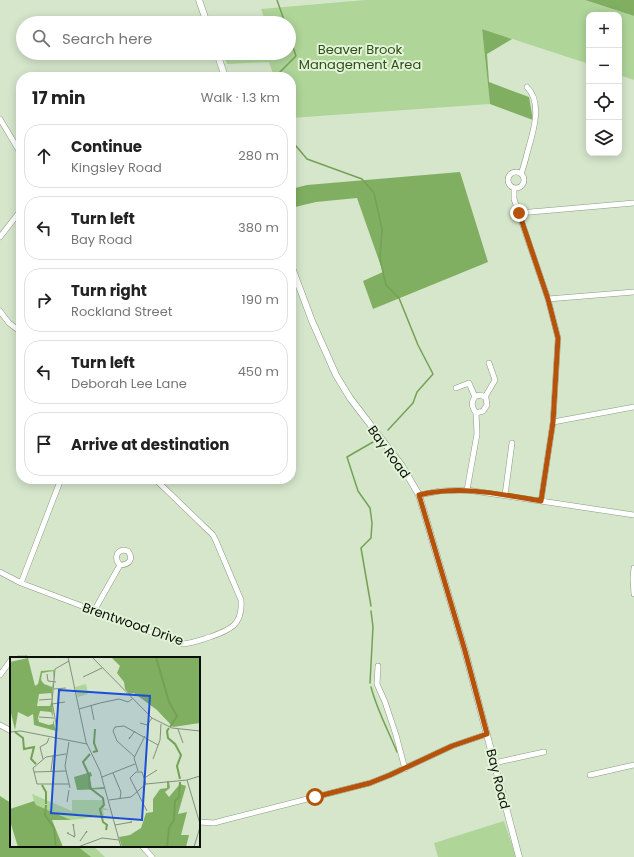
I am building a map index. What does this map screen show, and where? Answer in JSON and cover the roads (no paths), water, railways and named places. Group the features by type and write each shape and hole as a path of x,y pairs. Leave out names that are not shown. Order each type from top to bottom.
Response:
{"main road":[{"path":"200,0 205,16"},
{"path":"220,60 224,72"},
{"name":"Bay Road","path":"296,285 336,375 350,398 402,466 419,495 465,651 519,857"}],"street":[{"path":"521,174 536,122 533,95 528,87"},
{"path":"0,119 16,146"},
{"path":"514,172 521,174 524,179 519,187 514,188 508,183 508,177 514,172"},
{"path":"514,188 514,199 548,299 558,338 553,422 541,501"},
{"path":"519,213 634,203"},
{"path":"0,237 16,216"},
{"path":"548,299 634,292"},
{"path":"0,311 9,323 16,328"},
{"path":"476,413 486,408 487,402 485,397 495,380 489,364"},
{"path":"456,388 469,383 475,397 472,408 476,413 477,434 467,490"},
{"path":"475,397 481,395 485,397"},
{"path":"553,422 634,407"},
{"path":"505,495 512,443"},
{"path":"21,583 59,484"},
{"name":"Brentwood Drive","path":"0,572 21,583 182,644 194,643 225,632 233,627 239,619 242,609 241,600 213,535 160,484"},
{"path":"419,495 440,491 467,490 634,515"},
{"path":"94,611 120,565"},
{"path":"634,568 634,594"},
{"path":"0,675 10,661"},
{"path":"378,666 377,684 385,702 396,735 405,769"},
{"path":"0,724 10,730"},
{"path":"200,822 214,823 370,783 405,769 452,746 487,734"},
{"path":"494,763 544,752"},
{"path":"590,775 634,765"},
{"path":"143,847 152,857"}],"waterway":[{"path":"277,0 283,16"},
{"path":"280,72 292,60"},
{"path":"296,146 307,159 362,179 374,193 382,229 380,259 386,285 399,298 418,345 433,374 417,392 413,403 388,430"},
{"path":"371,606 361,548 371,538 372,523 370,508 358,491 347,457 373,442"},
{"path":"370,683 373,627 371,611"},
{"path":"371,687 379,712 397,752"}],"park label":[{"name":"Beaver Brook Management Area","path":"360,56"}]}
